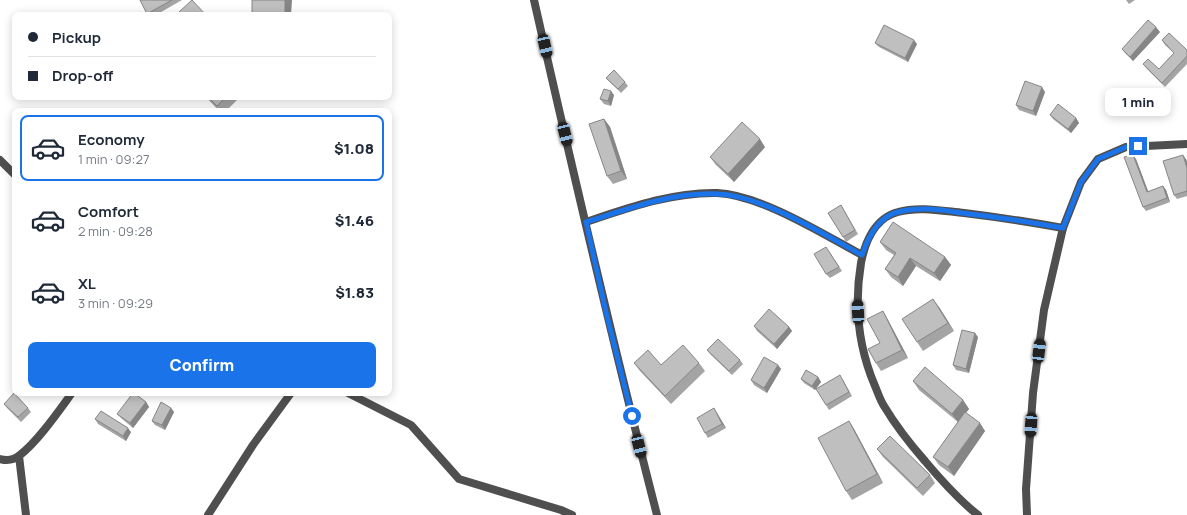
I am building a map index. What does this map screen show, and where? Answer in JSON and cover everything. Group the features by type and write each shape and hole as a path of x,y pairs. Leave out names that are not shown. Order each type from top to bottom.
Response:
{"street":[{"path":"534,0 606,312 657,515"},
{"path":"1027,515 1026,489 1034,386 1044,310 1063,228 1081,182 1098,159 1126,147 1187,144"},
{"path":"0,160 12,172"},
{"path":"586,222 636,206 685,195 717,194 741,197 764,205 794,218 862,255"},
{"path":"978,515 936,474 905,438 883,405 866,366 858,326 857,300 859,273 866,241 872,231 887,217 898,212 922,209 996,217 1063,228"},
{"path":"0,459 8,461 20,456 38,437 70,396"},
{"path":"208,515 253,445 289,396"},
{"path":"354,396 411,425 459,478 561,510 572,515"},
{"path":"20,456 26,515"}],"building":[{"path":"140,0 172,0 151,12 146,12"},
{"path":"192,0 203,12 179,12"},
{"path":"252,0 285,0 285,12 252,12"},
{"path":"1148,20 1156,27 1130,57 1122,49"},
{"path":"884,25 914,40 905,58 875,43"},
{"path":"1169,33 1187,50 1187,56 1162,83 1143,64 1148,59 1159,69 1174,53 1162,40"},
{"path":"614,70 625,82 618,89 606,78"},
{"path":"1025,81 1042,87 1033,111 1016,105"},
{"path":"604,89 611,91 608,101 600,99"},
{"path":"211,100 223,100 217,106"},
{"path":"1058,104 1076,118 1068,129 1050,115"},
{"path":"604,119 621,171 607,176 589,124"},
{"path":"742,122 760,139 728,174 710,157"},
{"path":"1133,155 1147,192 1163,186 1167,198 1143,207 1124,157"},
{"path":"1183,155 1187,168 1187,191 1174,195 1163,161"},
{"path":"841,205 855,230 843,237 828,213"},
{"path":"893,222 945,257 934,273 910,258 898,277 885,269 896,253 880,242"},
{"path":"826,247 839,267 826,274 814,254"},
{"path":"933,299 948,323 917,342 902,319"},
{"path":"769,309 789,327 774,344 754,326"},
{"path":"883,311 902,350 876,363 868,349 880,343 867,319"},
{"path":"962,330 975,333 966,369 953,365"},
{"path":"718,339 740,360 729,371 707,350"},
{"path":"683,345 699,363 665,396 634,363 648,350 661,365"},
{"path":"764,357 778,365 764,388 751,380"},
{"path":"925,367 963,400 952,414 913,381"},
{"path":"806,370 818,377 812,386 801,379"},
{"path":"840,375 849,392 826,405 816,389"},
{"path":"12,395 17,396 28,408 18,417 4,404"},
{"path":"131,396 138,396 146,402 130,423 117,414"},
{"path":"161,402 171,408 162,425 152,421"},
{"path":"714,408 722,424 705,433 697,418"},
{"path":"101,411 128,428 123,436 95,419"},
{"path":"965,412 980,423 948,467 933,457"},
{"path":"849,421 877,474 846,491 818,438"},
{"path":"890,436 930,475 917,488 877,449"}],"route":[{"path":"632,416 606,312 586,222 636,206 685,195 717,194 741,197 764,205 794,218 862,255 866,241 872,231 887,217 898,212 922,209 947,211 1063,228 1081,182 1098,159 1126,147 1138,146"}]}
